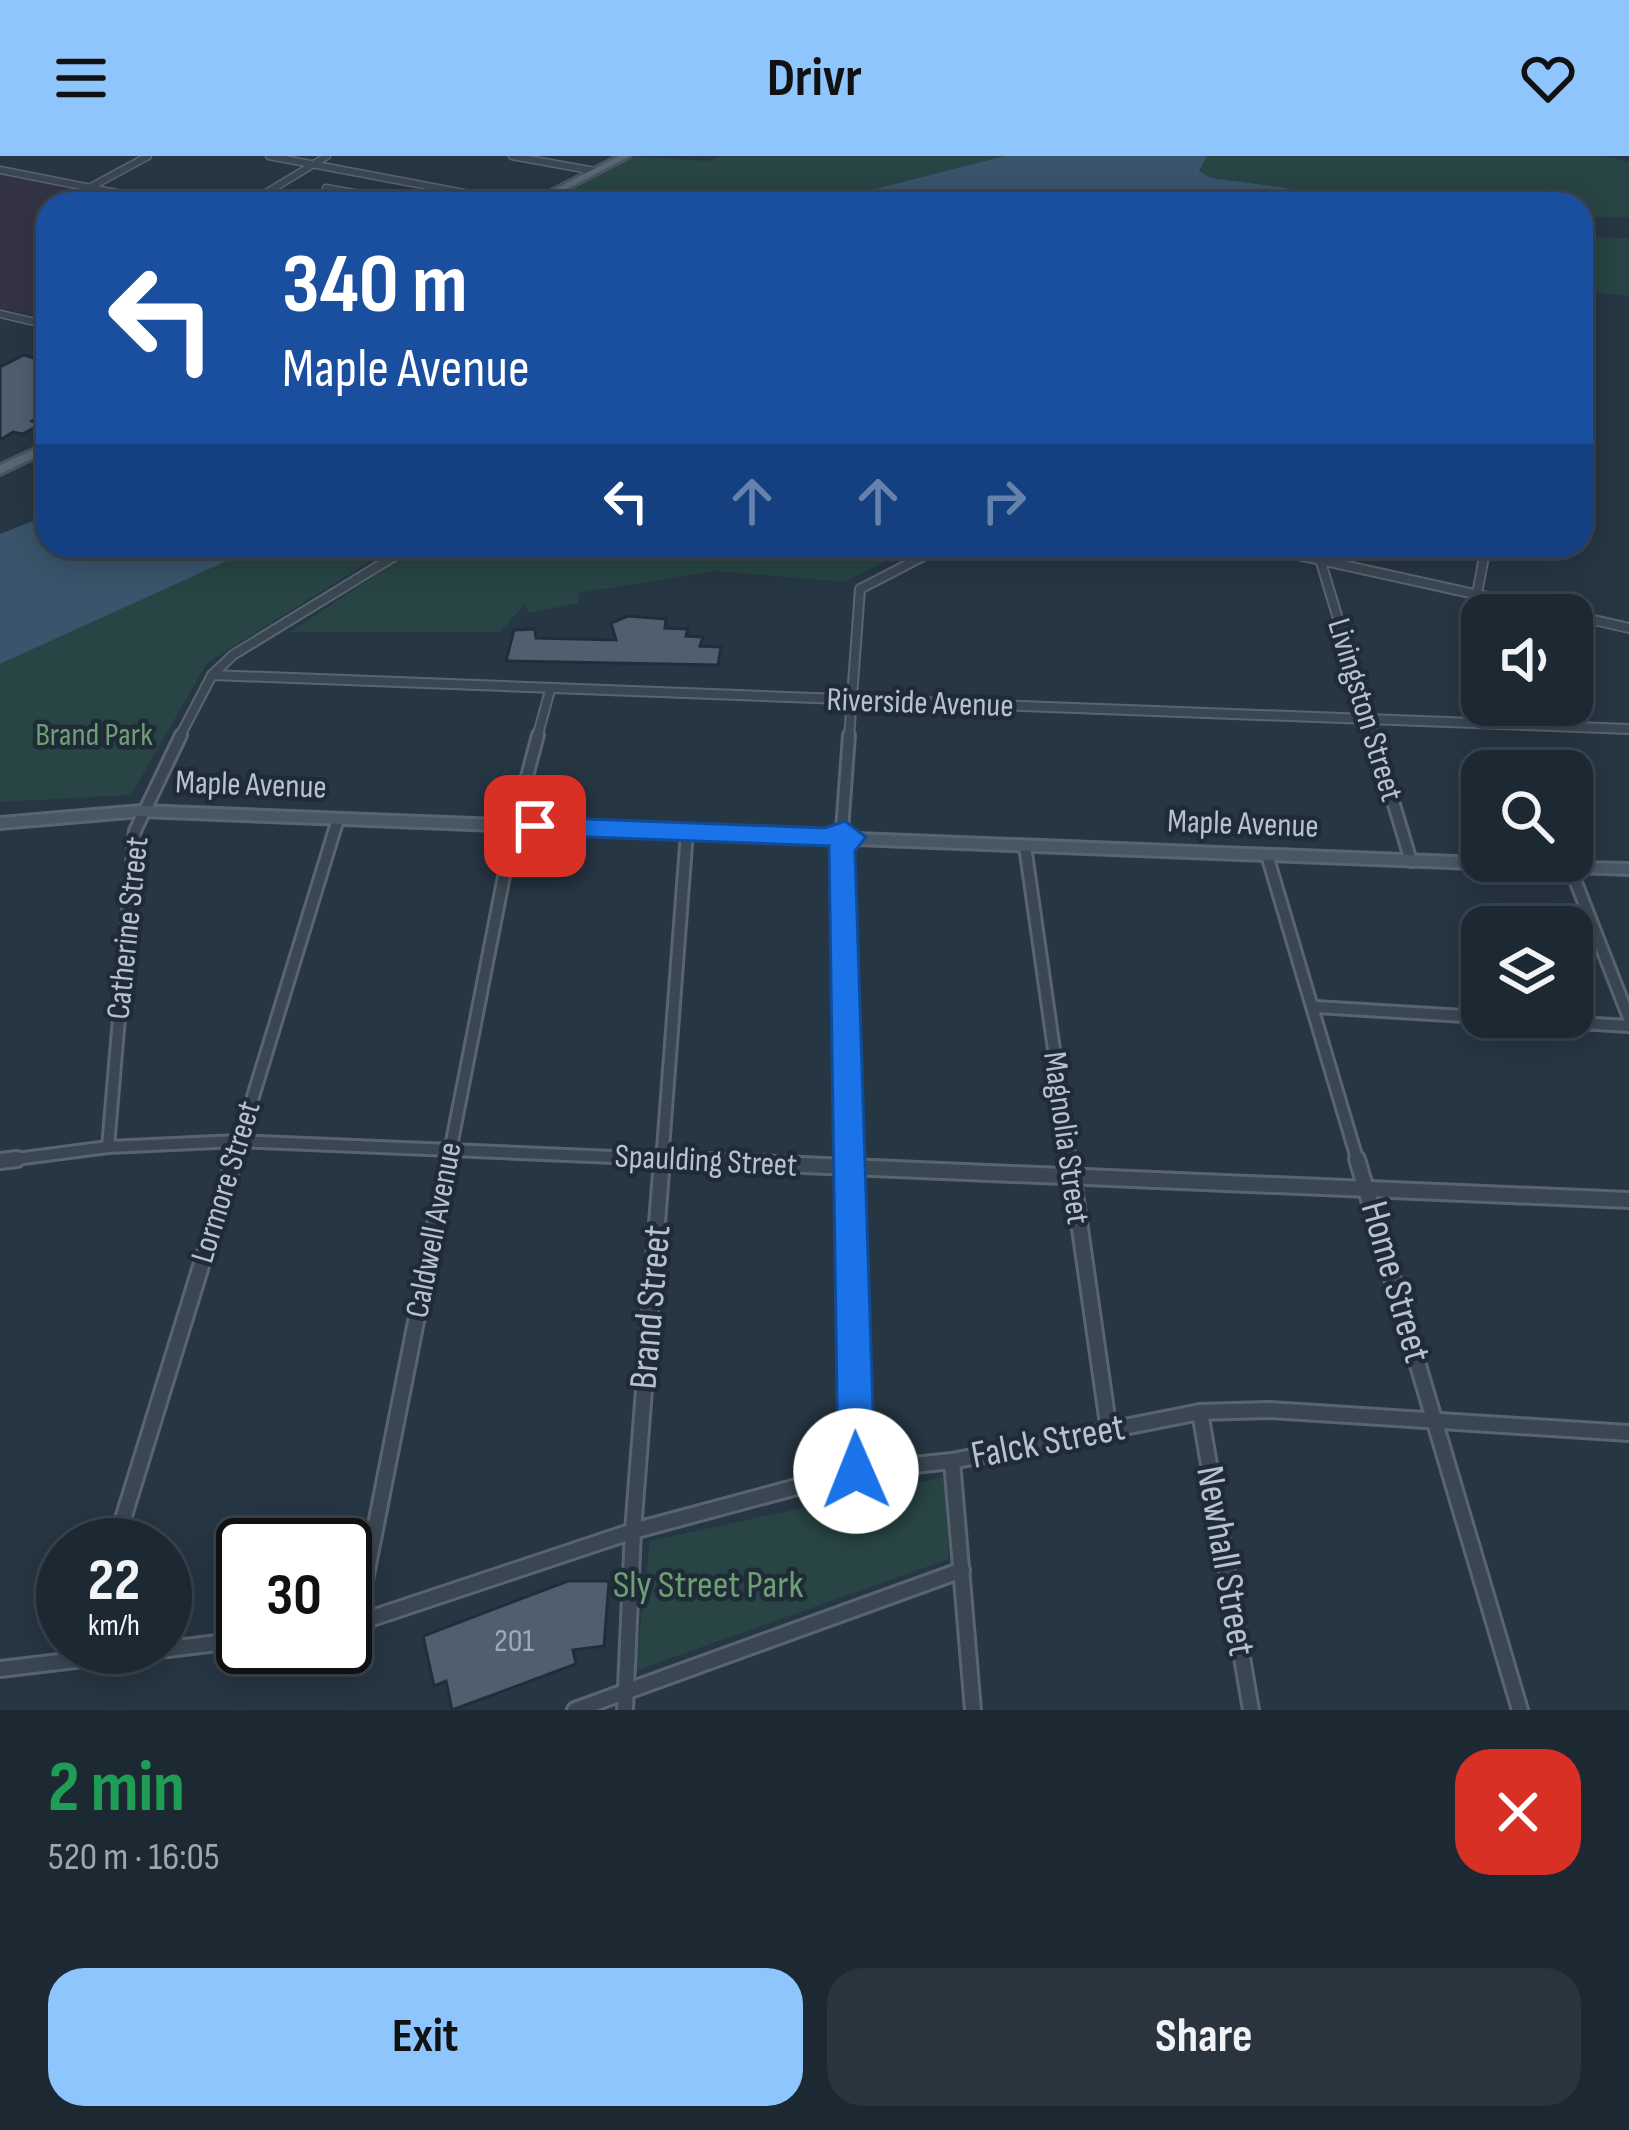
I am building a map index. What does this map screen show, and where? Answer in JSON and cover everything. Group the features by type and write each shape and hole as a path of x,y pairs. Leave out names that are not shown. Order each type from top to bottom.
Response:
{"main road":[{"path":"552,192 626,156"},
{"path":"0,470 36,452"},
{"name":"Maple Avenue","path":"2,822 141,811 1461,863"},
{"name":"Maple Avenue","path":"1593,868 1629,869"}],"street":[{"path":"89,188 148,156"},
{"path":"269,156 460,192"},
{"path":"268,192 327,156"},
{"path":"512,156 596,171"},
{"path":"0,170 110,192"},
{"path":"403,192 416,184"},
{"path":"326,188 357,192"},
{"path":"0,314 36,322"},
{"name":"Catherine Street","path":"108,1147 135,831 141,811 212,675 233,656 392,558"},
{"path":"856,1471 842,838 851,701 860,589 920,558"},
{"path":"1315,558 1477,594 1484,558"},
{"name":"Livingston Street","path":"1320,559 1411,861"},
{"path":"1593,620 1629,628"},
{"name":"Riverside Avenue","path":"212,675 1629,729"},
{"name":"Caldwell Avenue","path":"372,1522 514,826 550,690"},
{"name":"Lormore Street","path":"123,1518 338,819"},
{"name":"Brand Street","path":"626,1701 633,1531 687,832"},
{"name":"Magnolia Street","path":"1025,846 1108,1431"},
{"name":"Home Street","path":"1268,855 1520,1710"},
{"path":"1316,1007 1629,1022 1576,882"},
{"name":"Spaulding Street","path":"0,1161 108,1147 238,1141 1368,1192 1629,1199"},
{"name":"Falck Street","path":"372,1620 633,1531 856,1471 952,1461 1200,1412 1269,1410 1629,1433"},
{"name":"Newhall Street","path":"1200,1412 1250,1710"},
{"path":"952,1461 973,1710"},
{"path":"575,1710 626,1701 962,1570"},
{"path":"0,1669 36,1662"}],"shaded area":[{"path":"1004,156 1207,156 1199,171 1212,178 1316,192 864,192"},
{"path":"0,175 86,192 36,192 36,316 0,308"},
{"path":"36,520 36,558 234,558 0,664 0,534"}],"green space":[{"path":"635,156 707,161 722,156 1004,156 864,192 562,192"},
{"path":"1207,156 1603,156 1629,162 1629,217 1593,218 1593,192 1315,192 1212,178 1199,171"},
{"path":"1593,237 1629,238 1629,296 1593,292"},
{"name":"Brand Park","path":"234,558 375,558 207,663 131,795 0,802 0,664"},
{"path":"402,558 893,558 844,582 716,571 578,593 578,603 529,613 525,604 500,632 290,632"},
{"name":"Sly Street Park","path":"945,1477 949,1559 635,1671 650,1541"}],"building":[{"path":"24,355 36,358 36,418 32,421 36,427 0,440 0,367"},
{"path":"628,616 666,619 665,628 688,629 686,636 703,637 700,646 721,647 718,665 506,661 514,630 535,629 536,638 616,640 611,623"},
{"path":"568,1581 609,1581 604,1646 573,1650 576,1664 452,1710 446,1681 434,1686 423,1636"}],"route":[{"path":"535,826 827,838 845,830 854,837 842,846 842,852 856,1471"}]}
